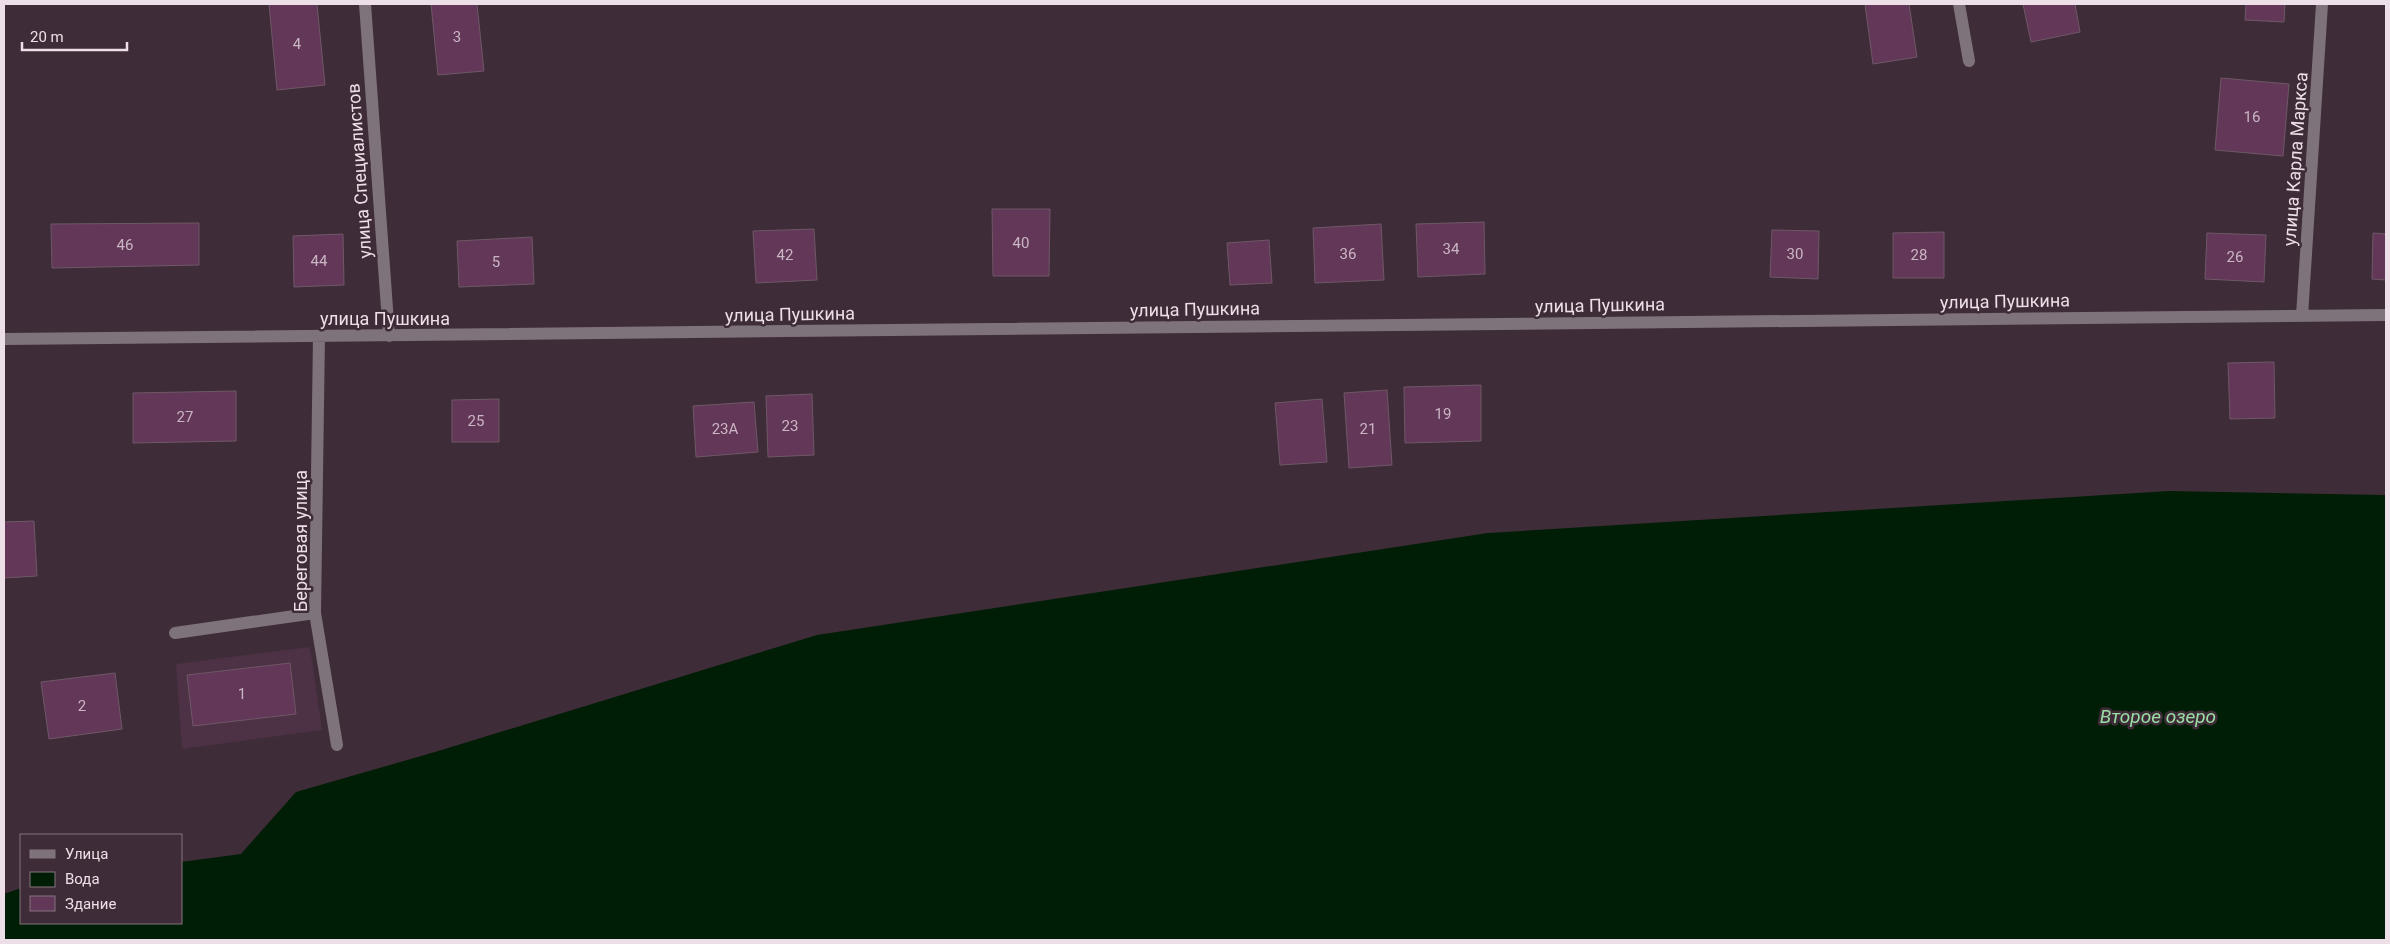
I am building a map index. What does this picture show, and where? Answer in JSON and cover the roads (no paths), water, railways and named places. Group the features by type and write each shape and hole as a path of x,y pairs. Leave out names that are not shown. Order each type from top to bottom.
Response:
{"street":[{"name":"улица Специалистов","path":"365,4 389,336"},
{"path":"1959,4 1969,61"},
{"name":"улица Карла Маркса","path":"2302,316 2322,4"},
{"name":"улица Пушкина","path":"4,339 2386,315"},
{"name":"Береговая улица","path":"319,336 315,613 337,745"},
{"path":"175,633 315,613"}],"water":[{"name":"Второе озеро","path":"2169,491 2386,495 2386,940 4,940 4,894 20,888 20,924 182,924 182,862 241,854 296,792 435,752 817,635 1488,533"}]}
